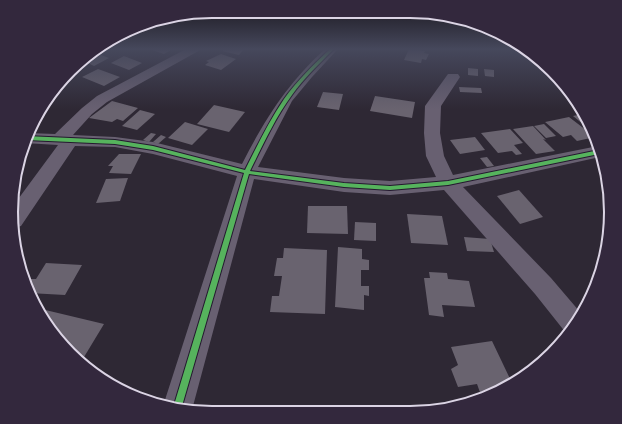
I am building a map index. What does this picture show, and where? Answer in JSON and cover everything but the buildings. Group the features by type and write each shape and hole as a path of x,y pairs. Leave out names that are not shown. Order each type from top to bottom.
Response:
{"street":[{"path":"18,214 86,111 102,99 159,69"},
{"path":"179,403 247,172 285,101 311,69"},
{"path":"453,77 433,106 432,133 435,156 448,183 543,286 571,320"},
{"path":"33,139 116,142 153,148 247,172 344,185 390,188 448,183 595,153"}],"cycle path":[{"path":"179,403 247,172 285,101 295,87 312,69"},
{"path":"33,138 115,142 153,148 247,172 344,185 390,188 448,183 595,153"}]}
